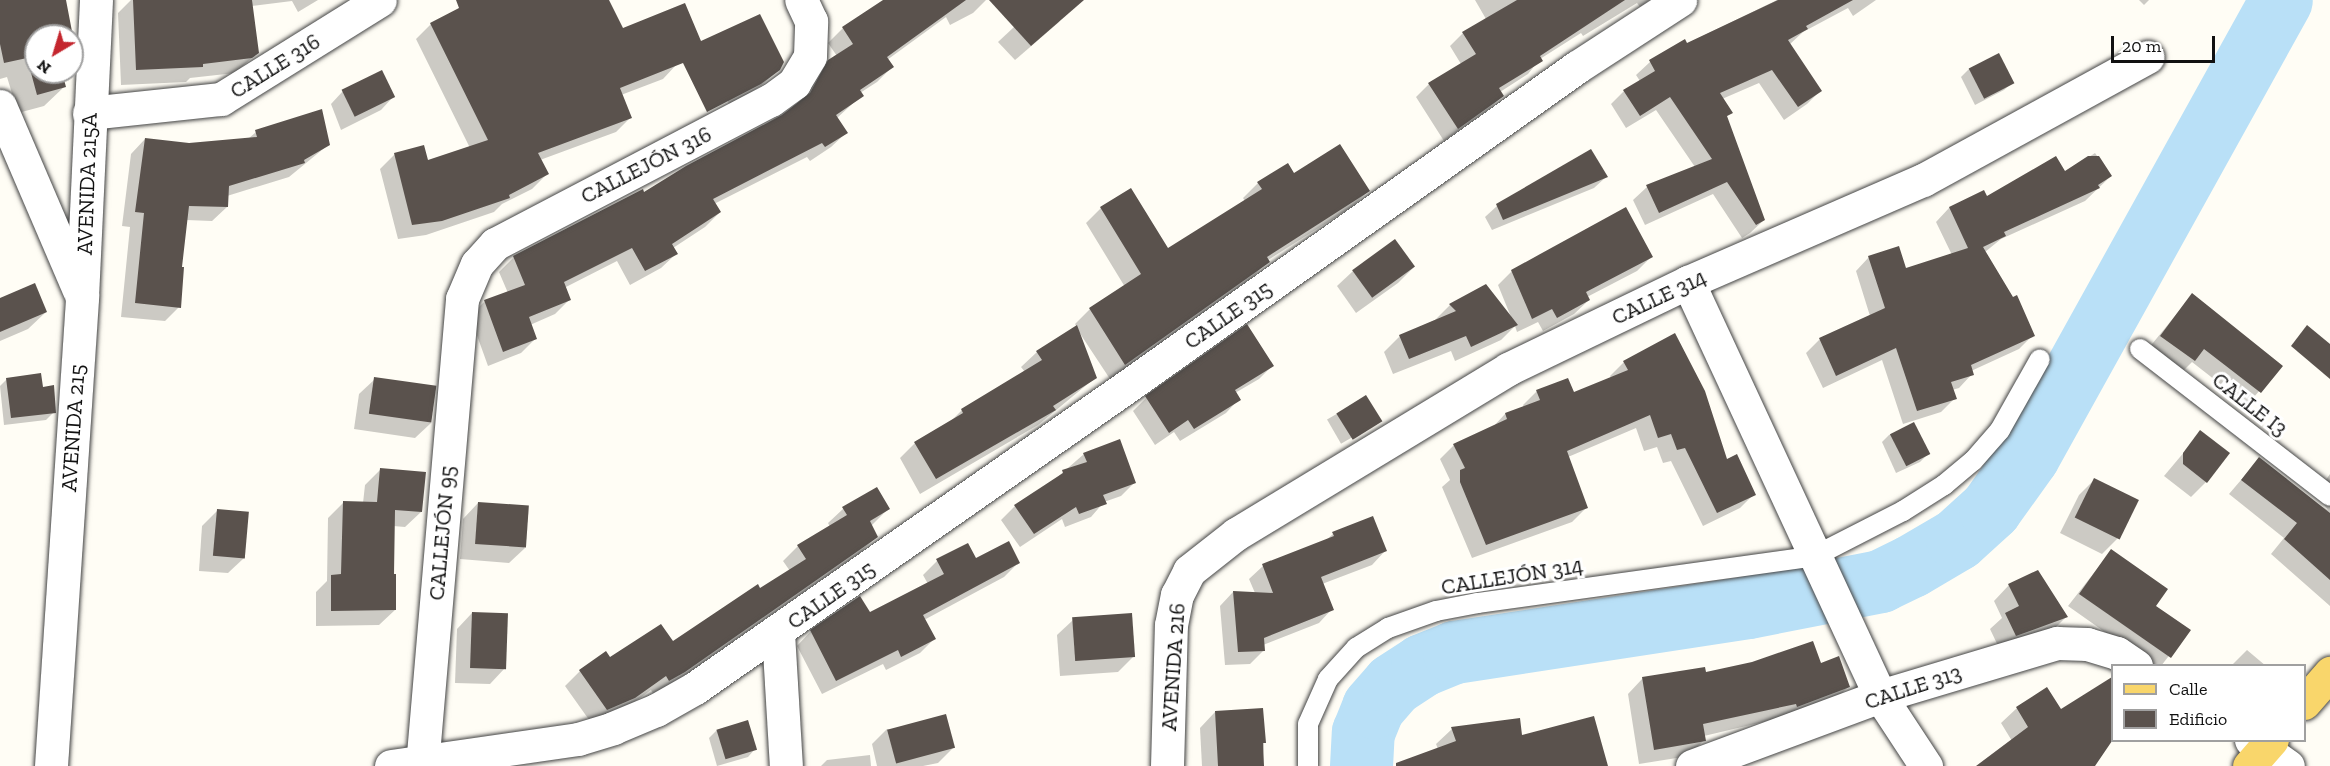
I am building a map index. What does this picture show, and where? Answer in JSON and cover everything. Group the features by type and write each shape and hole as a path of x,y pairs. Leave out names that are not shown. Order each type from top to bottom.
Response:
{"main road":[{"path":"2306,701 2330,674"}],"street":[{"name":"AVENIDA 215A","path":"82,297 96,0"},
{"name":"CALLE 316","path":"89,113 221,99 380,0"},
{"name":"CALLE 315","path":"411,765 578,739 613,728 656,710 696,688 778,633 1577,67 1680,0"},
{"name":"CALLEJÓN 316","path":"462,299 477,264 495,244 771,100 794,83 810,56 806,11"},
{"name":"CALLE 314","path":"1189,571 1236,534 1508,369 1689,282 1923,180 2148,57"},
{"name":"AVENIDA 215","path":"0,106 82,297 51,766"},
{"path":"1689,282 1880,696 1926,766"},
{"name":"CALLEJÓN 95","path":"411,765 462,299"},
{"name":"AVENIDA 216","path":"1167,766 1171,625 1177,595 1189,571"},
{"path":"778,633 786,766"},
{"name":"CALLE 313","path":"1692,766 1880,696 2057,643 2087,644 2118,653 2133,664"}],"lane":[{"name":"CALLE I3","path":"2140,349 2330,496"},
{"name":"CALLEJÓN 314","path":"1308,766 1308,724 1328,679 1356,648 1388,628 1436,612 1478,603 1818,564 1944,485 1973,461 2000,430 2040,359"}],"building":[{"path":"0,0 66,0 71,24 24,24 24,59 4,63 0,44"},
{"path":"133,0 252,0 259,53 252,58 203,64 203,67 136,70"},
{"path":"456,0 609,0 623,28 685,3 701,41 760,14 784,62 780,70 761,84 707,112 683,63 620,88 632,118 538,153 549,174 509,195 510,198 442,221 412,225 394,153 424,145 428,160 488,140 430,23 459,8"},
{"path":"883,0 966,0 887,57 894,67 860,90 864,96 836,115 848,133 825,147 822,143 713,199 721,212 672,244 678,254 645,271 632,248 564,282 571,300 529,317 537,339 503,352 484,300 525,285 513,256 643,189 644,192 686,166 782,115 810,93 828,60 853,44 842,27"},
{"path":"989,0 1084,0 1031,46"},
{"path":"1517,0 1625,0 1540,56 1543,61 1499,88 1504,96 1458,129 1428,83 1476,54 1462,32"},
{"path":"1778,0 1853,0 1806,26 1808,29 1788,40 1822,91 1798,107 1772,70 1720,93 1733,113 1727,116 1765,220 1756,225 1727,182 1659,213 1646,185 1712,159 1670,97 1640,116 1623,90 1655,71 1649,60 1685,39 1687,43"},
{"path":"1999,53 2014,83 1984,99 1969,68"},
{"path":"382,70 395,97 355,117 342,90"},
{"path":"34,84 65,84 66,87 37,95"},
{"path":"322,109 330,145 304,160 305,163 229,186 228,207 189,206 182,267 184,267 181,308 135,303 144,213 135,212 145,138 189,143 257,137 255,130"},
{"path":"1340,144 1370,191 1267,257 1270,262 1125,365 1089,308 1141,274 1100,207 1131,188 1168,248 1262,189 1257,182 1288,163 1294,173"},
{"path":"1591,149 1608,177 1503,220 1496,204"},
{"path":"2056,156 2065,171 2088,156 2099,156 2112,176 2098,185 2100,188 2004,232 2006,236 1983,247 2013,297 2017,295 2035,336 1971,365 1974,375 1951,382 1957,399 1917,411 1896,348 1836,376 1819,338 1885,308 1868,256 1899,246 1906,268 1968,248 1949,207 1984,190 1987,196"},
{"path":"1626,207 1653,257 1586,292 1590,300 1557,318 1552,309 1532,319 1511,270"},
{"path":"1395,239 1415,267 1372,298 1352,270"},
{"path":"35,283 47,312 0,332 0,298"},
{"path":"1486,284 1518,325 1471,347 1466,336 1409,359 1399,335 1456,311 1449,304"},
{"path":"2192,293 2283,366 2261,393 2204,349 2195,361 2160,336"},
{"path":"1247,324 1274,366 1235,390 1241,400 1194,429 1188,420 1169,433 1145,396"},
{"path":"1077,325 1097,378 1053,406 1056,410 936,479 914,442 963,413 961,409 1042,360 1036,351"},
{"path":"2307,325 2330,344 2330,379 2291,346"},
{"path":"1675,333 1705,391 1727,459 1737,454 1756,495 1717,513 1685,448 1677,450 1671,434 1658,438 1650,415 1567,451 1588,508 1486,545 1460,482 1460,470 1465,468 1453,444 1507,419 1505,413 1540,400 1536,390 1568,378 1574,392 1628,370 1623,361"},
{"path":"41,373 43,387 54,385 56,413 11,418 6,378"},
{"path":"374,377 436,386 431,422 369,414"},
{"path":"1366,395 1382,421 1353,440 1336,414"},
{"path":"1914,422 1930,454 1906,466 1890,434"},
{"path":"2200,430 2230,453 2207,483 2183,464 2183,453"},
{"path":"1120,439 1136,483 1103,495 1107,504 1079,514 1076,507 1034,534 1014,505 1063,473 1062,470 1087,462 1083,453"},
{"path":"2259,457 2330,513 2330,580 2284,539 2297,523 2241,480"},
{"path":"380,468 426,472 422,512 395,510 396,610 331,611 331,575 341,574 343,501 377,502"},
{"path":"2094,478 2139,500 2120,539 2075,518"},
{"path":"877,487 890,509 870,521 878,537 685,672 669,681 666,676 635,698 607,710 579,670 606,651 610,657 661,624 673,641 758,584 760,588 806,559 797,545 847,515 842,507"},
{"path":"478,502 529,506 526,547 475,544"},
{"path":"217,509 249,512 245,559 213,556"},
{"path":"1373,516 1387,551 1321,577 1334,610 1264,638 1265,651 1238,652 1233,591 1273,593 1262,564 1334,536 1332,532"},
{"path":"1009,541 1020,563 923,615 936,639 901,657 898,650 836,681 810,630 860,596 870,612 944,574 936,559 968,543 976,558"},
{"path":"2111,549 2168,589 2156,606 2191,630 2171,658 2079,594"},
{"path":"2038,570 2068,617 2016,636 2005,613 2019,606 2008,584"},
{"path":"472,612 508,613 506,669 470,668"},
{"path":"1132,613 1135,657 1075,661 1072,617"},
{"path":"1813,641 1821,663 1839,656 1850,687 1797,707 1796,704 1703,724 1706,741 1654,750 1642,677 1705,667 1706,672 1752,662"},
{"path":"2111,678 2111,742 2095,766 1976,766 2028,727 2016,707 2047,687 2061,709"},
{"path":"1263,708 1266,743 1263,743 1264,766 1218,766 1215,711"},
{"path":"946,714 955,748 896,764 887,730"},
{"path":"1594,716 1608,766 1396,766 1396,763 1456,741 1451,727 1520,718 1522,735"},
{"path":"748,720 757,750 726,759 716,730"}],"waterway":[{"path":"1361,766 1363,732 1373,707 1393,684 1422,665 1454,652 1748,607 1880,581 1957,539 1990,509 2028,456 2281,0"}]}
